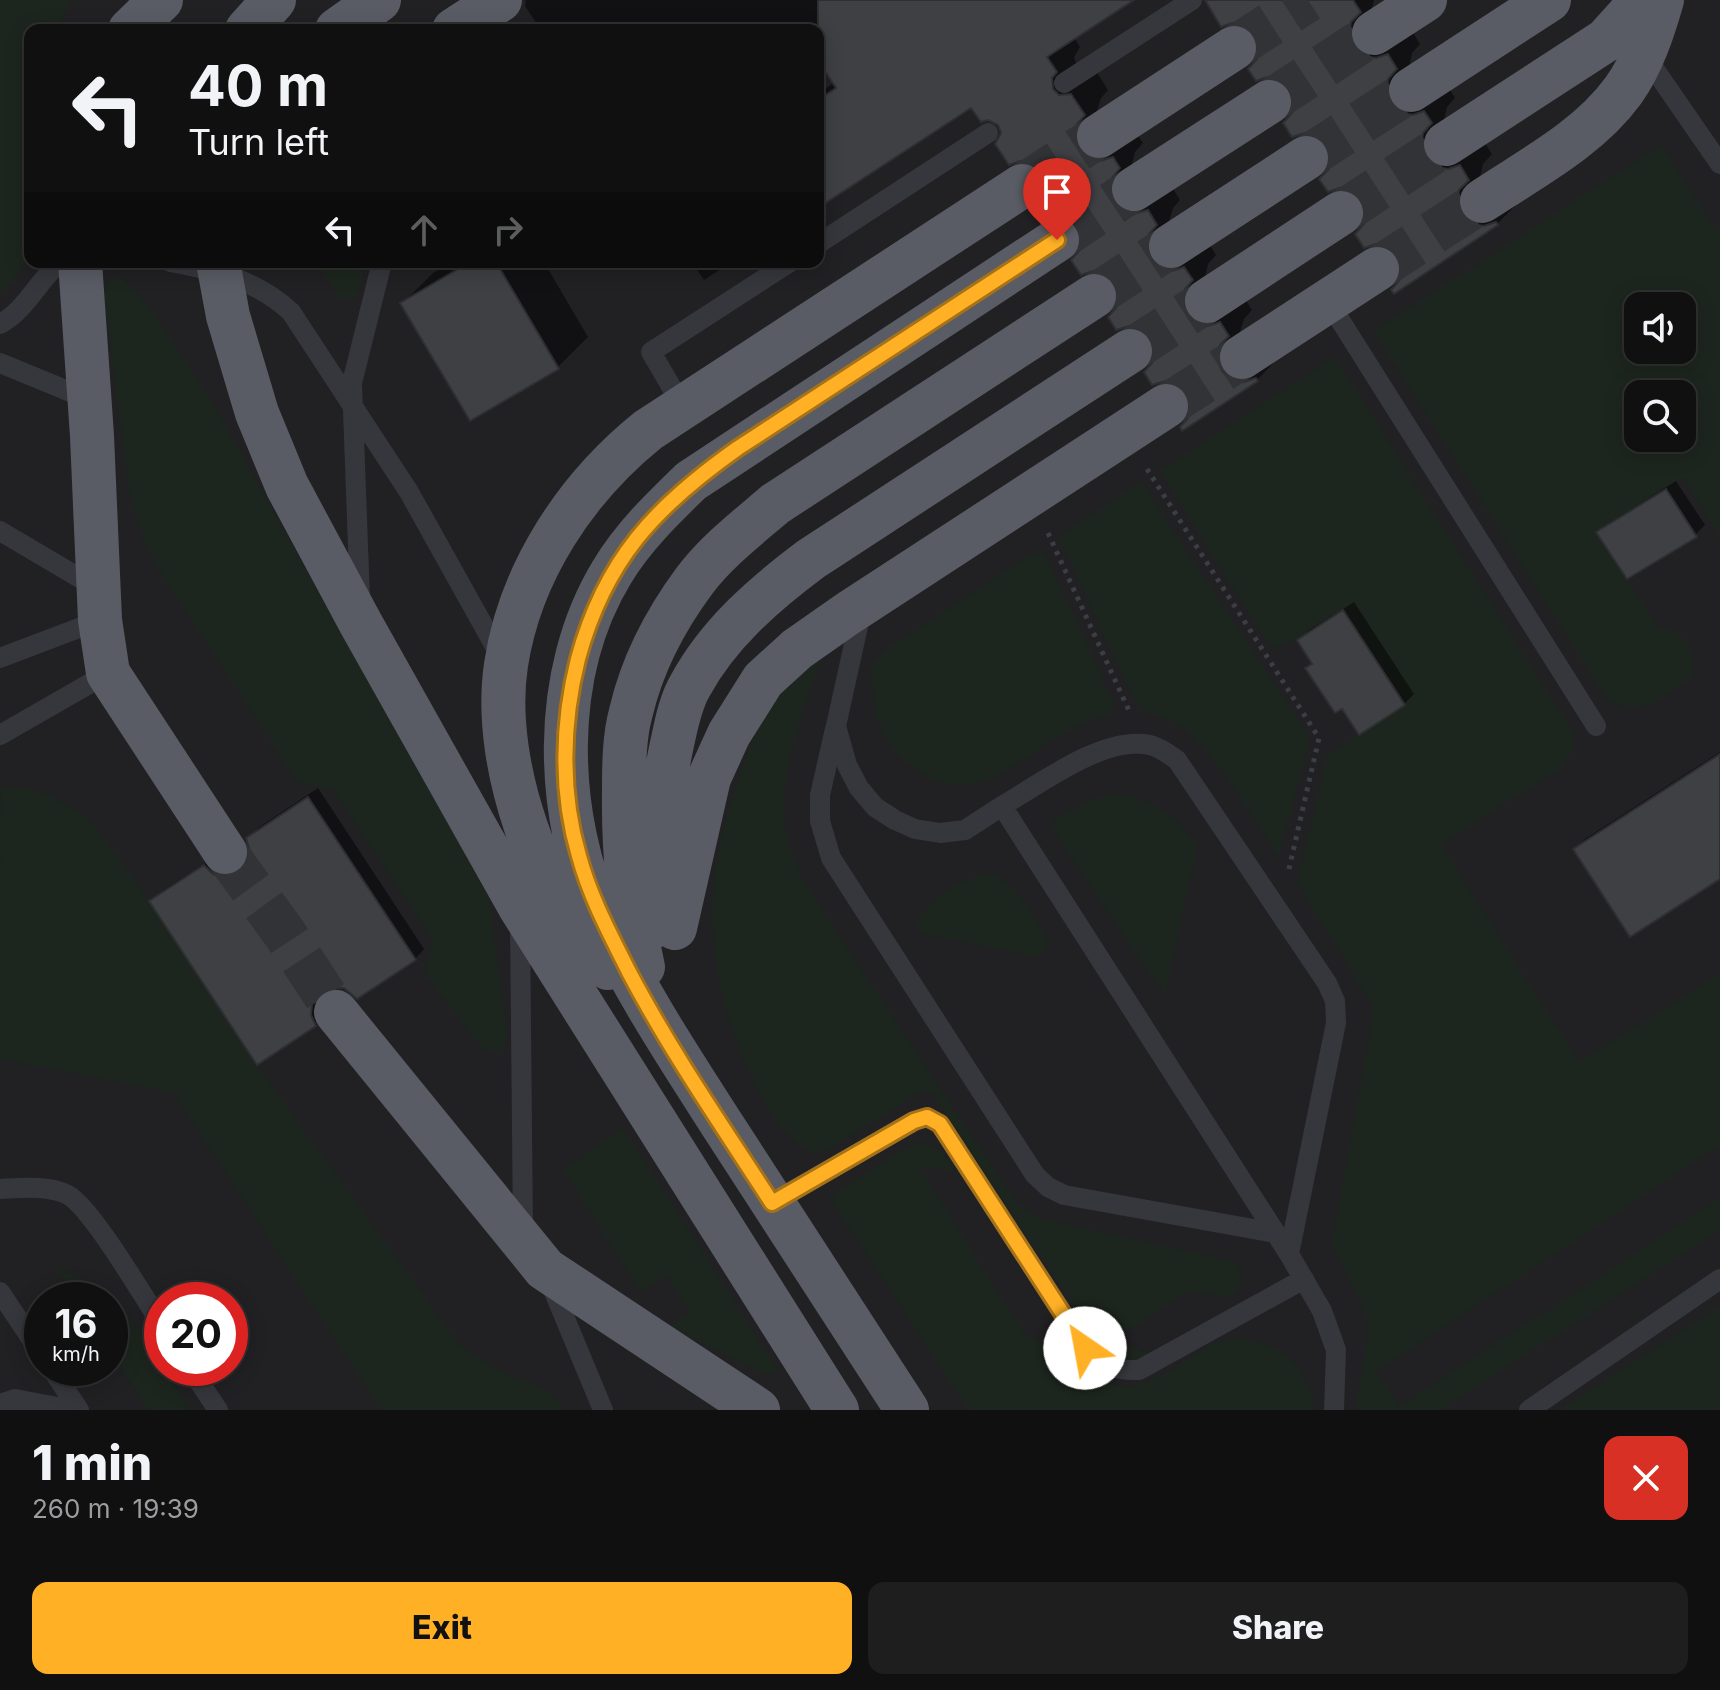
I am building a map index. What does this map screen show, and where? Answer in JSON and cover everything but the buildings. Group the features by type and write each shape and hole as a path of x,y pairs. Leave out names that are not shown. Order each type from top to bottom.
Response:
{"highway":[{"path":"117,24 127,0"},
{"path":"136,24 161,0"},
{"path":"252,24 274,0"},
{"path":"345,24 379,0"},
{"path":"463,24 500,0"},
{"path":"1374,33 1425,0"},
{"path":"1411,90 1549,0"},
{"path":"1446,144 1606,40 1642,0"},
{"path":"1482,201 1600,118 1624,90 1644,54 1662,0"},
{"path":"1099,136 1234,48"},
{"path":"1134,189 1269,102"},
{"path":"1171,246 1306,158"},
{"path":"655,1020 575,930 551,887 520,809 508,756 504,711 506,666 518,612 539,563 585,491 616,456 683,407 1022,186"},
{"path":"1207,301 1341,213"},
{"path":"907,1410 655,1020 602,921 579,856 569,809 565,745 570,690 588,623 611,573 646,525 691,481 1057,240"},
{"path":"80,268 100,605 108,673 225,852"},
{"path":"218,268 228,316 257,413 287,486 361,624 520,907 837,1410"},
{"path":"1242,357 1377,269"},
{"path":"655,1020 632,917 623,847 624,767 630,714 647,663 670,619 696,579 733,539 775,504 1094,296"},
{"path":"655,1020 657,841 676,725 689,687 697,675 733,626 776,585 1130,351"},
{"path":"655,1020 709,778 729,734 763,680 797,649 863,603 1166,406"},
{"path":"336,1012 534,1256 758,1410"}],"lane":[{"path":"1064,83 1192,0"},
{"path":"1644,54 1720,164"},
{"path":"824,240 988,133"},
{"path":"0,324 11,317 53,268"},
{"path":"222,268 277,298 291,312 409,492 506,666"},
{"path":"361,624 352,383 381,268"},
{"path":"683,407 651,352 781,268"},
{"path":"1328,301 1596,726"},
{"path":"0,363 90,400"},
{"path":"0,531 100,605 0,658"},
{"path":"863,603 820,795 820,821 831,858 1035,1175 1048,1187 1064,1195 1275,1233"},
{"path":"0,735 108,673"},
{"path":"836,726 847,765 859,788 875,807 915,829 940,833 965,830 1097,752 1144,743 1177,760 1279,909 1327,983 1335,1001 1336,1023 1289,1254"},
{"path":"1002,806 1289,1254 1322,1311 1336,1350 1334,1410"},
{"path":"520,907 534,1256 603,1410"},
{"path":"772,1203 914,1121 927,1117 940,1124 1085,1348 1103,1363 1120,1371 1139,1370 1304,1279"},
{"path":"0,1189 34,1188 68,1195 92,1219 144,1298"},
{"path":"1529,1410 1720,1279"},
{"path":"0,1292 24,1328"},
{"path":"62,1386 76,1410"},
{"path":"202,1386 218,1410"},
{"path":"0,1404 15,1399 76,1410"}],"path":[{"path":"1125,433 1319,738 1279,909"},
{"path":"1030,494 1144,743"}],"shaded area":[{"path":"0,0 1720,0 1720,1410 0,1410"},
{"path":"0,0 71,0 61,24 24,24 24,262 14,281 0,294"},
{"path":"1661,145 1720,237 1720,536 1683,478 1596,533 1659,628 1684,638 1693,657 1692,677 1653,703 1633,707 1608,701 1374,331"},
{"path":"320,268 365,268 353,299 340,299"},
{"path":"121,278 147,305 212,402 488,895 508,1039 503,1049 495,1052 482,1049 424,973 433,940 333,790 297,782 145,543 130,495 104,298 111,279"},
{"path":"1335,357 1574,734 1572,753 1561,768 1441,845 1579,1062 1720,974 1720,1145 1375,1372 1400,1406 1720,1198 1720,1230 1440,1410 1355,1410 1369,1330 1365,1313 1332,1244 1373,1014 1371,1003 1297,882 1328,755 1405,705 1343,610 1297,640 1275,648 1268,643 1160,471"},
{"path":"1142,482 1310,738 1279,856 1221,769 1195,739 1183,728 1135,702 1061,542 1062,534"},
{"path":"1032,554 1045,554 1115,705 1110,714 1065,732 986,780 967,785 948,784 929,777 908,763 881,730 874,707 873,664 890,647"},
{"path":"823,651 795,740 785,787 786,831 791,851 818,904 1017,1204 1042,1219 1236,1262 1239,1267 1241,1280 1232,1297 1185,1292 1113,1341 1150,1354 1125,1359 1102,1349 932,1093 927,1090 920,1092 826,1151 813,1153 779,1124 755,1086 729,1020 714,948 712,914 720,843 742,769 770,705 780,691"},
{"path":"1,786 48,795 86,816 149,901 257,1065 459,1344 495,1368 547,1391 565,1410 381,1410 174,1093 0,1059"},
{"path":"1118,793 1143,800 1164,811 1182,826 1197,847 1165,996 1050,824 1082,804"},
{"path":"985,873 1014,890 1048,940 1046,950 1037,957 922,933 917,925 926,908 935,900 955,886"},
{"path":"623,1128 779,1371 766,1375 670,1327 690,1312 666,1276 641,1292 563,1170"},
{"path":"922,1143 937,1148 956,1171 919,1167 1025,1335 1066,1347 1093,1375 1105,1382 1125,1386 1164,1374 1214,1344 1232,1339 1253,1341 1277,1350 1291,1361 1307,1384 1315,1410 969,1410 832,1201 835,1193 906,1147"},
{"path":"53,1264 87,1282 65,1282"},
{"path":"1720,1307 1720,1410 1559,1410"},
{"path":"128,1315 144,1340 144,1386 174,1386 190,1410 149,1410 128,1378"}],"tunnel":[{"path":"1234,48 1308,0"},
{"path":"1269,102 1374,33"},
{"path":"1306,158 1411,90"},
{"path":"1022,186 1099,136"},
{"path":"1341,213 1446,144"},
{"path":"1057,240 1134,189"},
{"path":"1377,269 1482,201"},
{"path":"1094,296 1171,246"},
{"path":"1130,351 1207,301"},
{"path":"1166,406 1242,357"},
{"path":"225,852 285,934 336,1012"}],"route":[{"path":"1057,240 738,448 691,481 646,525 611,573 588,623 570,690 565,745 569,809 579,856 602,921 655,1020 772,1203 914,1121 927,1117 940,1124 1085,1348"}]}
